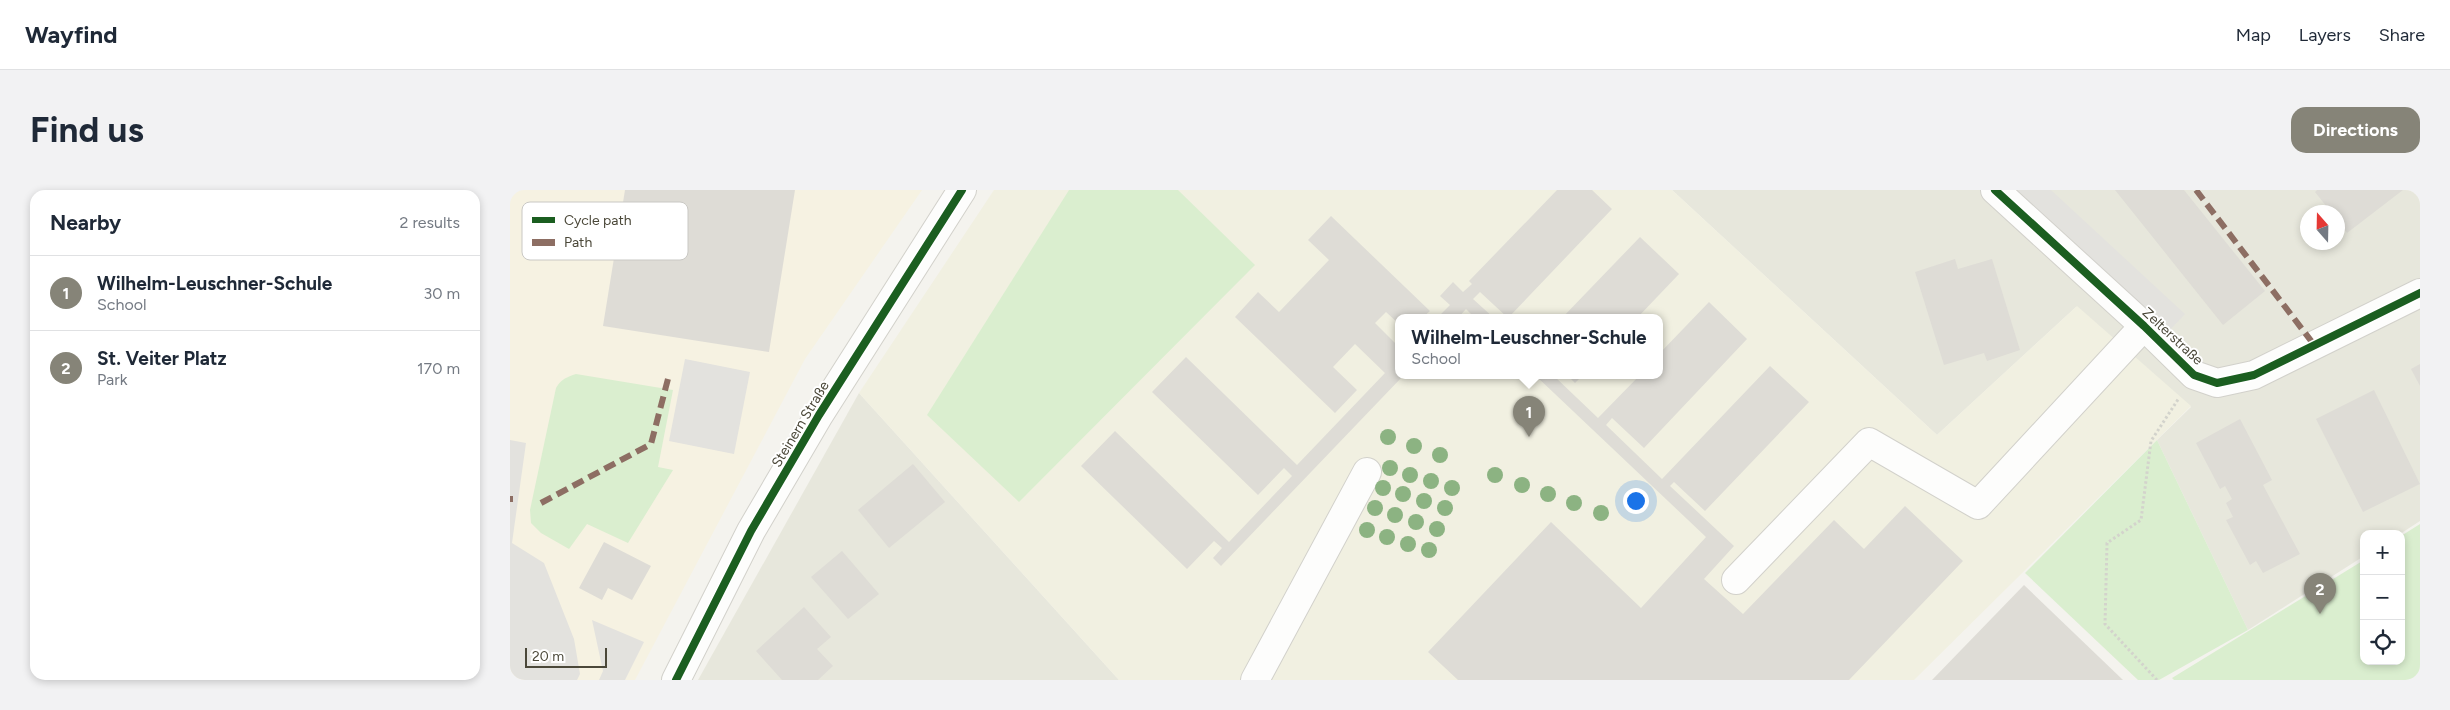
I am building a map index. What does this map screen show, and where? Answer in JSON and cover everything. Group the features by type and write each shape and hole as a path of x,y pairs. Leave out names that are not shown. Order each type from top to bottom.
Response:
{"street":[{"name":"Steinern Straße","path":"676,680 751,531 814,423 962,190"},
{"name":"Zelterstraße","path":"1995,190 2144,326 2194,375 2217,383 2254,374 2420,293"},
{"path":"1736,580 1869,442 1978,505 2144,326"},
{"path":"1255,680 1367,472"}],"path":[{"path":"2157,680 2105,624 2107,543 2141,520 2151,441 2194,375"}],"shaded area":[{"path":"510,190 922,190 805,359 635,680 510,680"},
{"path":"994,190 1672,190 1937,435 2077,306 2191,406 1914,680 1119,680 859,393"},
{"path":"1672,190 2420,190 2420,521 2405,531 2360,530 2360,559 2248,630 2157,440 2191,407 2076,307 1937,435"},
{"path":"2014,190 2051,190 2185,314 2168,332"},
{"path":"685,359 750,372 734,454 669,441"},
{"path":"859,393 1119,680 698,680"},
{"path":"510,440 526,443 512,543 544,563 574,639 580,674 577,680 510,680"},
{"path":"592,620 644,642 625,680 599,680 603,671"}],"green space":[{"path":"1069,190 1178,190 1255,265 1019,502 927,415"},
{"path":"576,374 673,390 658,467 673,470 628,543 587,524 569,549 541,533 531,523 530,510 556,388 564,379"},
{"path":"2157,440 2248,630 2159,680 2138,680 2025,573"},
{"path":"2420,524 2420,680 2174,680 2172,678 2360,562 2360,665 2405,665 2405,533"}],"building":[{"path":"625,190 795,190 769,352 603,326 614,260 688,260 688,202 623,202"},
{"path":"1557,190 1592,190 1612,209 1512,314 1504,314 1480,292 1473,299 1490,314 1471,314 1466,309 1462,314 1441,314 1450,305 1440,296 1453,282 1463,292 1472,284 1469,281"},
{"path":"2115,190 2184,190 2265,291 2223,325"},
{"path":"2317,190 2403,190 2347,233 2345,230 2345,205 2325,205 2315,192"},
{"path":"1331,216 1430,311 1427,314 1395,314 1395,320 1386,312 1375,323 1395,343 1395,379 1400,379 1221,566 1213,558 1222,548 1214,541 1187,569 1081,466 1115,431 1229,542 1292,476 1284,468 1258,495 1152,392 1186,357 1297,465 1385,373 1355,344 1333,367 1357,390 1335,413 1235,317 1258,292 1279,312 1329,260 1308,240"},
{"path":"1640,237 1679,274 1641,314 1566,314"},
{"path":"1955,259 1958,269 1992,259 2020,350 1987,361 1984,353 1944,365 1915,272"},
{"path":"1709,302 1747,339 1644,448 1612,418 1606,425 1662,479 1770,366 1809,402 1705,511 1674,482 1670,486 1734,546 1704,579 1743,614 1834,520 1864,549 1905,506 1963,561 1849,680 1458,680 1428,652 1551,522 1641,608 1706,537 1539,379 1557,379 1598,418 1636,379 1663,379 1663,350"},
{"path":"2420,364 2420,386 2411,369"},
{"path":"1571,379 1579,379 1575,383"},
{"path":"2374,390 2420,484 2363,512 2316,419"},
{"path":"2240,419 2272,480 2263,485 2300,554 2263,573 2256,561 2250,565 2226,520 2233,517 2226,503 2232,499 2225,486 2220,489 2196,443"},
{"path":"913,464 945,502 889,548 858,510"},
{"path":"604,542 651,566 632,600 608,588 602,600 579,588"},
{"path":"842,551 879,594 848,619 811,577"},
{"path":"2024,585 2123,680 1932,680"},
{"path":"804,607 831,637 817,649 833,666 818,680 782,680 756,651"}],"marked path":[{"path":"2196,190 2315,346"},
{"path":"541,503 651,444 669,375"}],"cycle path":[{"path":"676,680 751,531 819,415 962,190"},
{"path":"1995,190 2144,326 2194,375 2217,383 2254,375 2420,293"}],"place":[{"name":"Wilhelm-Leuschner-Schule","path":"1529,437"},
{"name":"St. Veiter Platz","path":"2320,614"}]}
